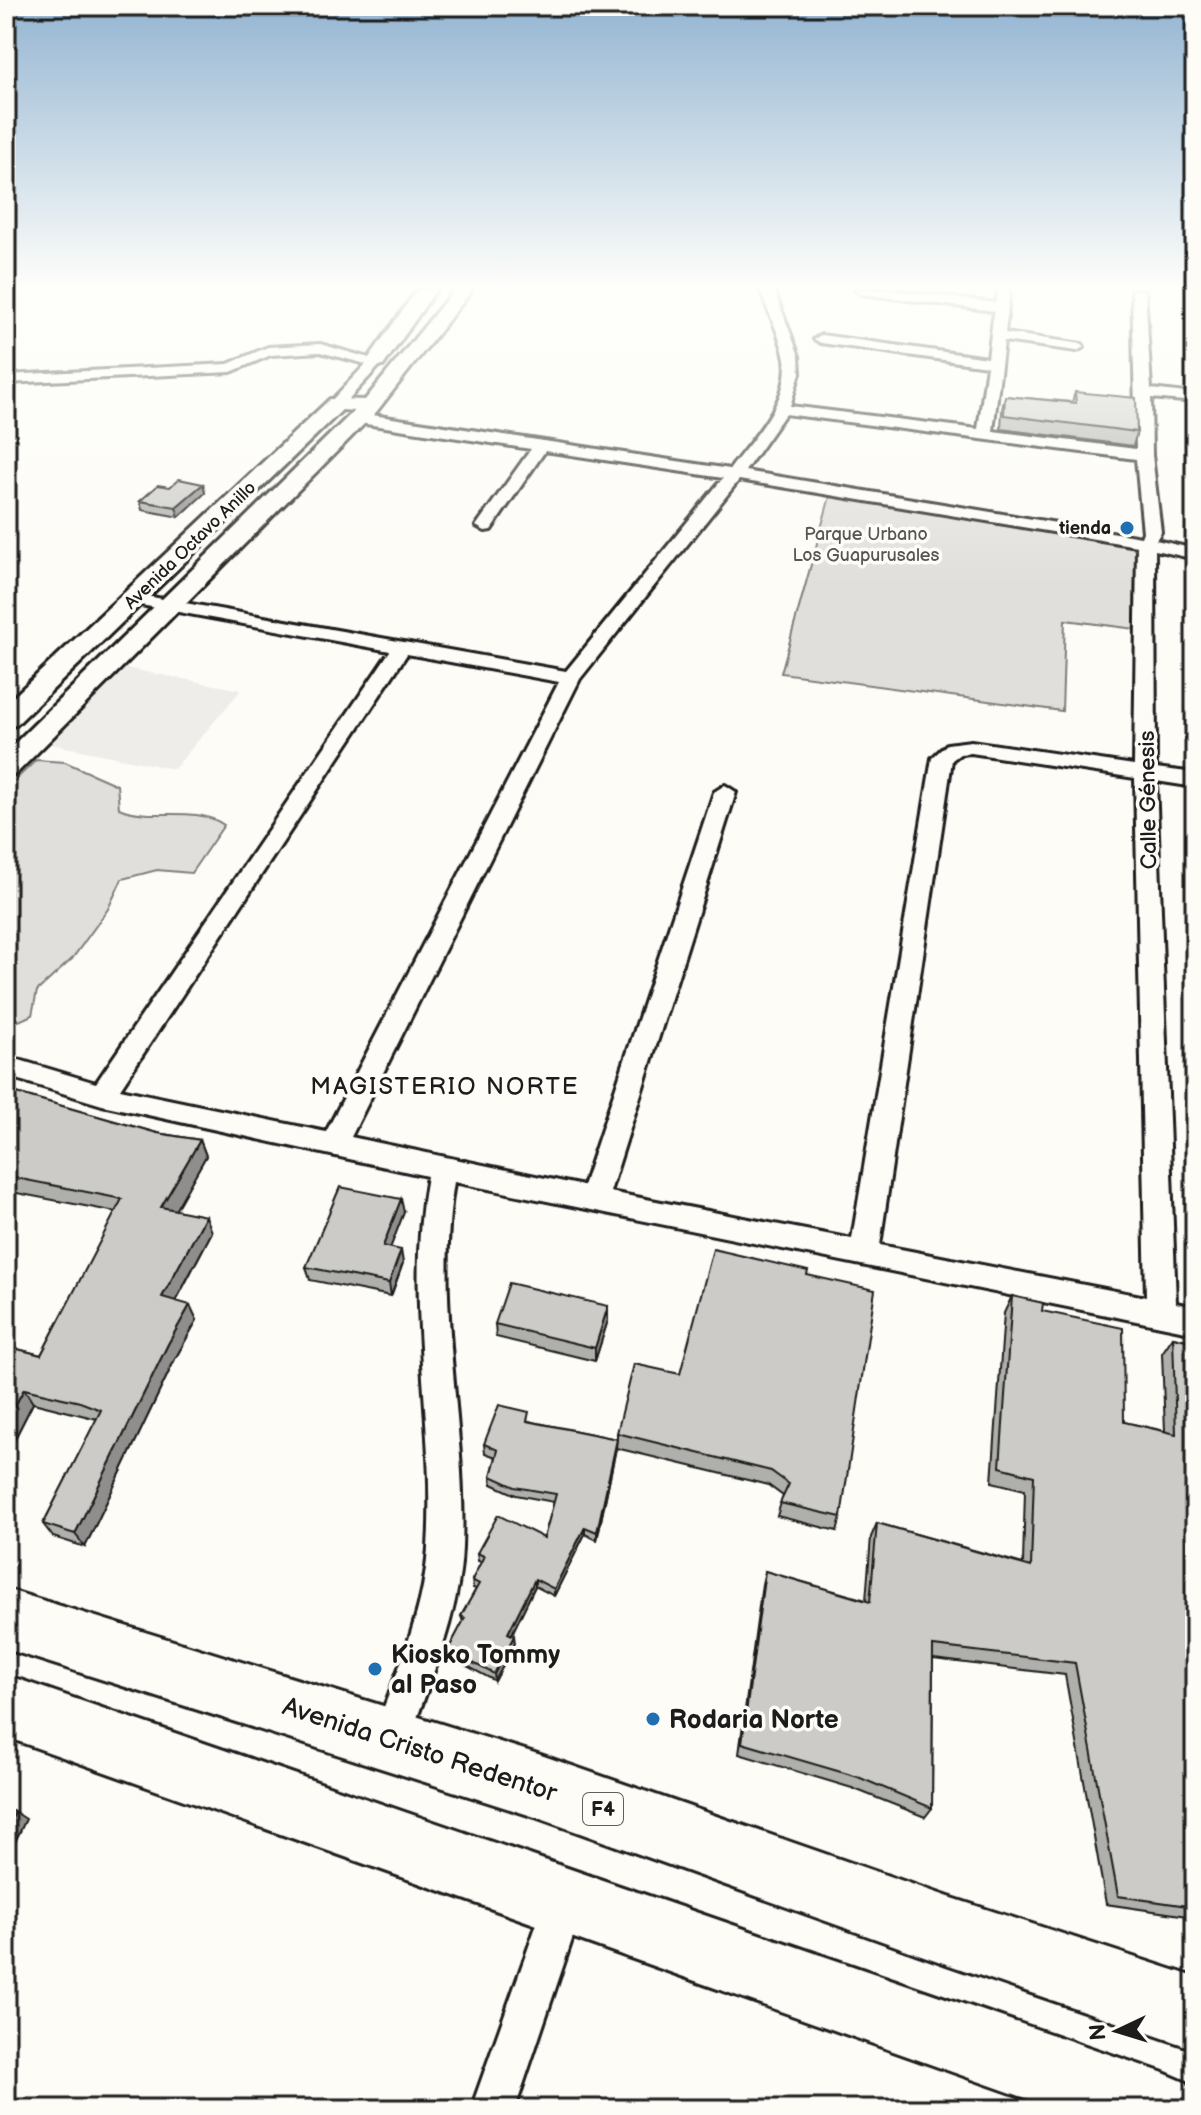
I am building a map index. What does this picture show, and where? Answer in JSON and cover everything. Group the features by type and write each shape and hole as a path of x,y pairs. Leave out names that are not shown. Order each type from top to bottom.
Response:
{"highway":[{"name":"Avenida Cristo Redentor","path":"6,1619 538,1786 949,1931 1195,2013"},
{"path":"6,1706 1161,2109"}],"street":[{"path":"350,389 337,403 364,412 541,445 1085,530 1195,554"},
{"name":"Avenida Octavo Anillo","path":"6,768 364,412 383,389"},
{"path":"334,1144 571,678 735,474 781,409 788,389"},
{"path":"985,434 990,389"},
{"name":"Calle Génesis","path":"1144,389 1144,455 1152,532 1146,543 1145,770 1161,1313"},
{"path":"1144,393 1195,398"},
{"name":"Avenida Octavo Anillo","path":"6,719 337,403"},
{"path":"781,409 1144,455"},
{"path":"485,526 541,445"},
{"path":"135,599 571,678"},
{"path":"102,1095 402,647"},
{"path":"864,1254 942,758 954,748 971,747 1145,770 1195,780"},
{"path":"593,1200 725,792"},
{"path":"6,1066 102,1095 593,1200 1195,1320"},
{"path":"390,1741 437,1600 445,1550 443,1433 430,1299 432,1211 443,1167"},
{"path":"493,2109 565,1901"}],"shaded area":[{"path":"125,668 241,690 174,769 51,744"}],"green space":[{"name":"Parque Urbano Los Guapurusales","path":"832,489 1138,545 1136,629 1065,620 1062,711 781,673"},
{"path":"36,760 65,762 117,785 119,808 145,814 199,815 224,825 191,873 157,870 122,879 108,909 72,959 37,991 32,1015 19,1021 6,1017 6,789"}],"building":[{"path":"1075,392 1136,398 1137,432 1004,415 1005,396 1076,403"},
{"path":"179,479 203,484 176,507 140,501 158,485 170,487"},
{"path":"6,1090 157,1133 200,1140 161,1207 206,1216 162,1297 190,1305 75,1534 43,1524 101,1410 24,1389 6,1422 6,1346 41,1355 122,1199 6,1176"},
{"path":"340,1187 401,1199 383,1246 401,1250 389,1283 306,1267"},
{"path":"713,1249 875,1290 841,1517 780,1503 789,1484 771,1471 617,1433 634,1364 680,1374"},
{"path":"509,1283 608,1306 595,1348 495,1324"},
{"path":"1012,1296 1043,1303 1042,1311 1123,1328 1124,1422 1176,1434 1173,1337 1195,1342 1195,1907 1118,1896 1075,1663 933,1646 932,1808 858,1777 742,1743 765,1571 870,1602 877,1523 1031,1567 1034,1476 1000,1467"},
{"path":"499,1405 529,1412 527,1421 617,1439 597,1532 585,1527 554,1589 535,1579 508,1633 514,1636 494,1674 448,1650 465,1618 461,1616 479,1584 472,1580 484,1556 477,1553 498,1515 544,1538 556,1494 515,1487 491,1476 498,1450 484,1444"},
{"path":"6,1809 15,1812 6,1830"}],"place":[{"name":"tienda","path":"1127,528"},
{"name":"Kiosko Tommy al Paso","path":"375,1669"},
{"name":"Rodaria Norte","path":"653,1719"}],"district":[{"name":"MAGISTERIO NORTE","path":"445,1086"}]}
